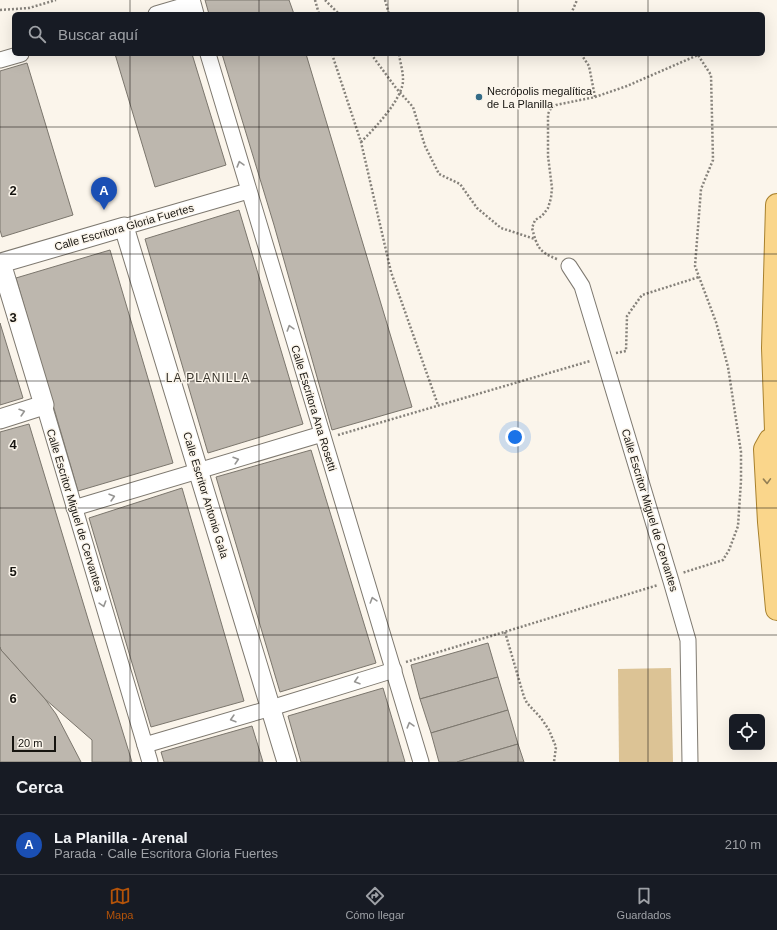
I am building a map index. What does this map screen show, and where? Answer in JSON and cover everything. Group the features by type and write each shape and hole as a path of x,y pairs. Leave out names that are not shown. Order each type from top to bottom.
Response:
{"main road":[{"path":"777,205 774,348 777,458"},
{"path":"776,430 766,449 769,522 777,609"}],"street":[{"path":"171,12 194,9"},
{"path":"0,60 14,56"},
{"name":"Calle Escritora Ana Rosetti","path":"209,56 248,191 394,668 421,762"},
{"name":"Calle Escritora Gloria Fuertes","path":"0,262 248,191"},
{"name":"Calle Escritor Antonio Gala","path":"124,227 287,762"},
{"name":"Calle Escritor Miguel de Cervantes","path":"0,262 150,762"},
{"name":"Calle Escritor Miguel de Cervantes","path":"569,266 582,286 671,579 688,640 690,762"},
{"path":"0,419 44,405"},
{"path":"74,508 323,437"},
{"path":"144,745 271,708 394,668"}],"path":[{"path":"0,10 29,8 56,0"},
{"path":"315,0 318,12"},
{"path":"325,0 337,12"},
{"path":"385,0 389,12"},
{"path":"572,12 577,0"},
{"path":"333,56 361,142 391,272 438,405"},
{"path":"373,56 413,107 425,146 439,174 460,184 477,208 502,228 535,239"},
{"path":"361,142 381,122 400,92 404,80 399,56"},
{"path":"582,56 589,66 595,97"},
{"path":"569,266 542,252 535,239 532,228 535,220 542,216 545,212 551,198 552,188 548,156 549,111 554,106 595,97 626,86 696,56"},
{"path":"394,668 671,579 723,560 730,550 738,526 741,481 740,452 728,367 716,322 695,266 701,189 713,160 710,75 699,56"},
{"path":"323,437 626,351 627,316 642,295 698,277"},
{"path":"505,632 527,704 541,718 552,736 556,747 554,762"}],"shaded area":[{"path":"671,668 673,762 619,762 618,669"}],"building":[{"path":"205,0 289,0 293,12 208,12"},
{"path":"116,56 193,56 226,165 155,187"},
{"path":"223,56 307,56 412,407 332,430 274,225"},
{"path":"27,63 73,215 2,237 0,230 0,71"},
{"path":"239,210 303,424 208,453 145,239"},
{"path":"110,250 173,463 78,491 16,278"},
{"path":"0,323 23,398 0,405"},
{"path":"29,424 132,762 92,762 92,740 45,699 1,650 0,647 0,432"},
{"path":"311,450 376,663 280,692 216,477"},
{"path":"182,488 244,701 151,727 89,518"},
{"path":"488,643 498,677 420,699 411,665"},
{"path":"0,647 56,714 81,762 0,762"},
{"path":"498,677 508,710 431,733 420,699"},
{"path":"383,688 405,762 301,762 288,716"},
{"path":"508,710 518,744 457,762 439,762 431,733"},
{"path":"252,726 263,762 164,762 161,752"},
{"path":"518,744 524,762 457,762"}],"place":[{"name":"Necrópolis megalítica de La Planilla","path":"479,97"},
{"name":"La Planilla - Arenal","path":"104,210"}],"district":[{"name":"LA PLANILLA","path":"208,378"}]}
